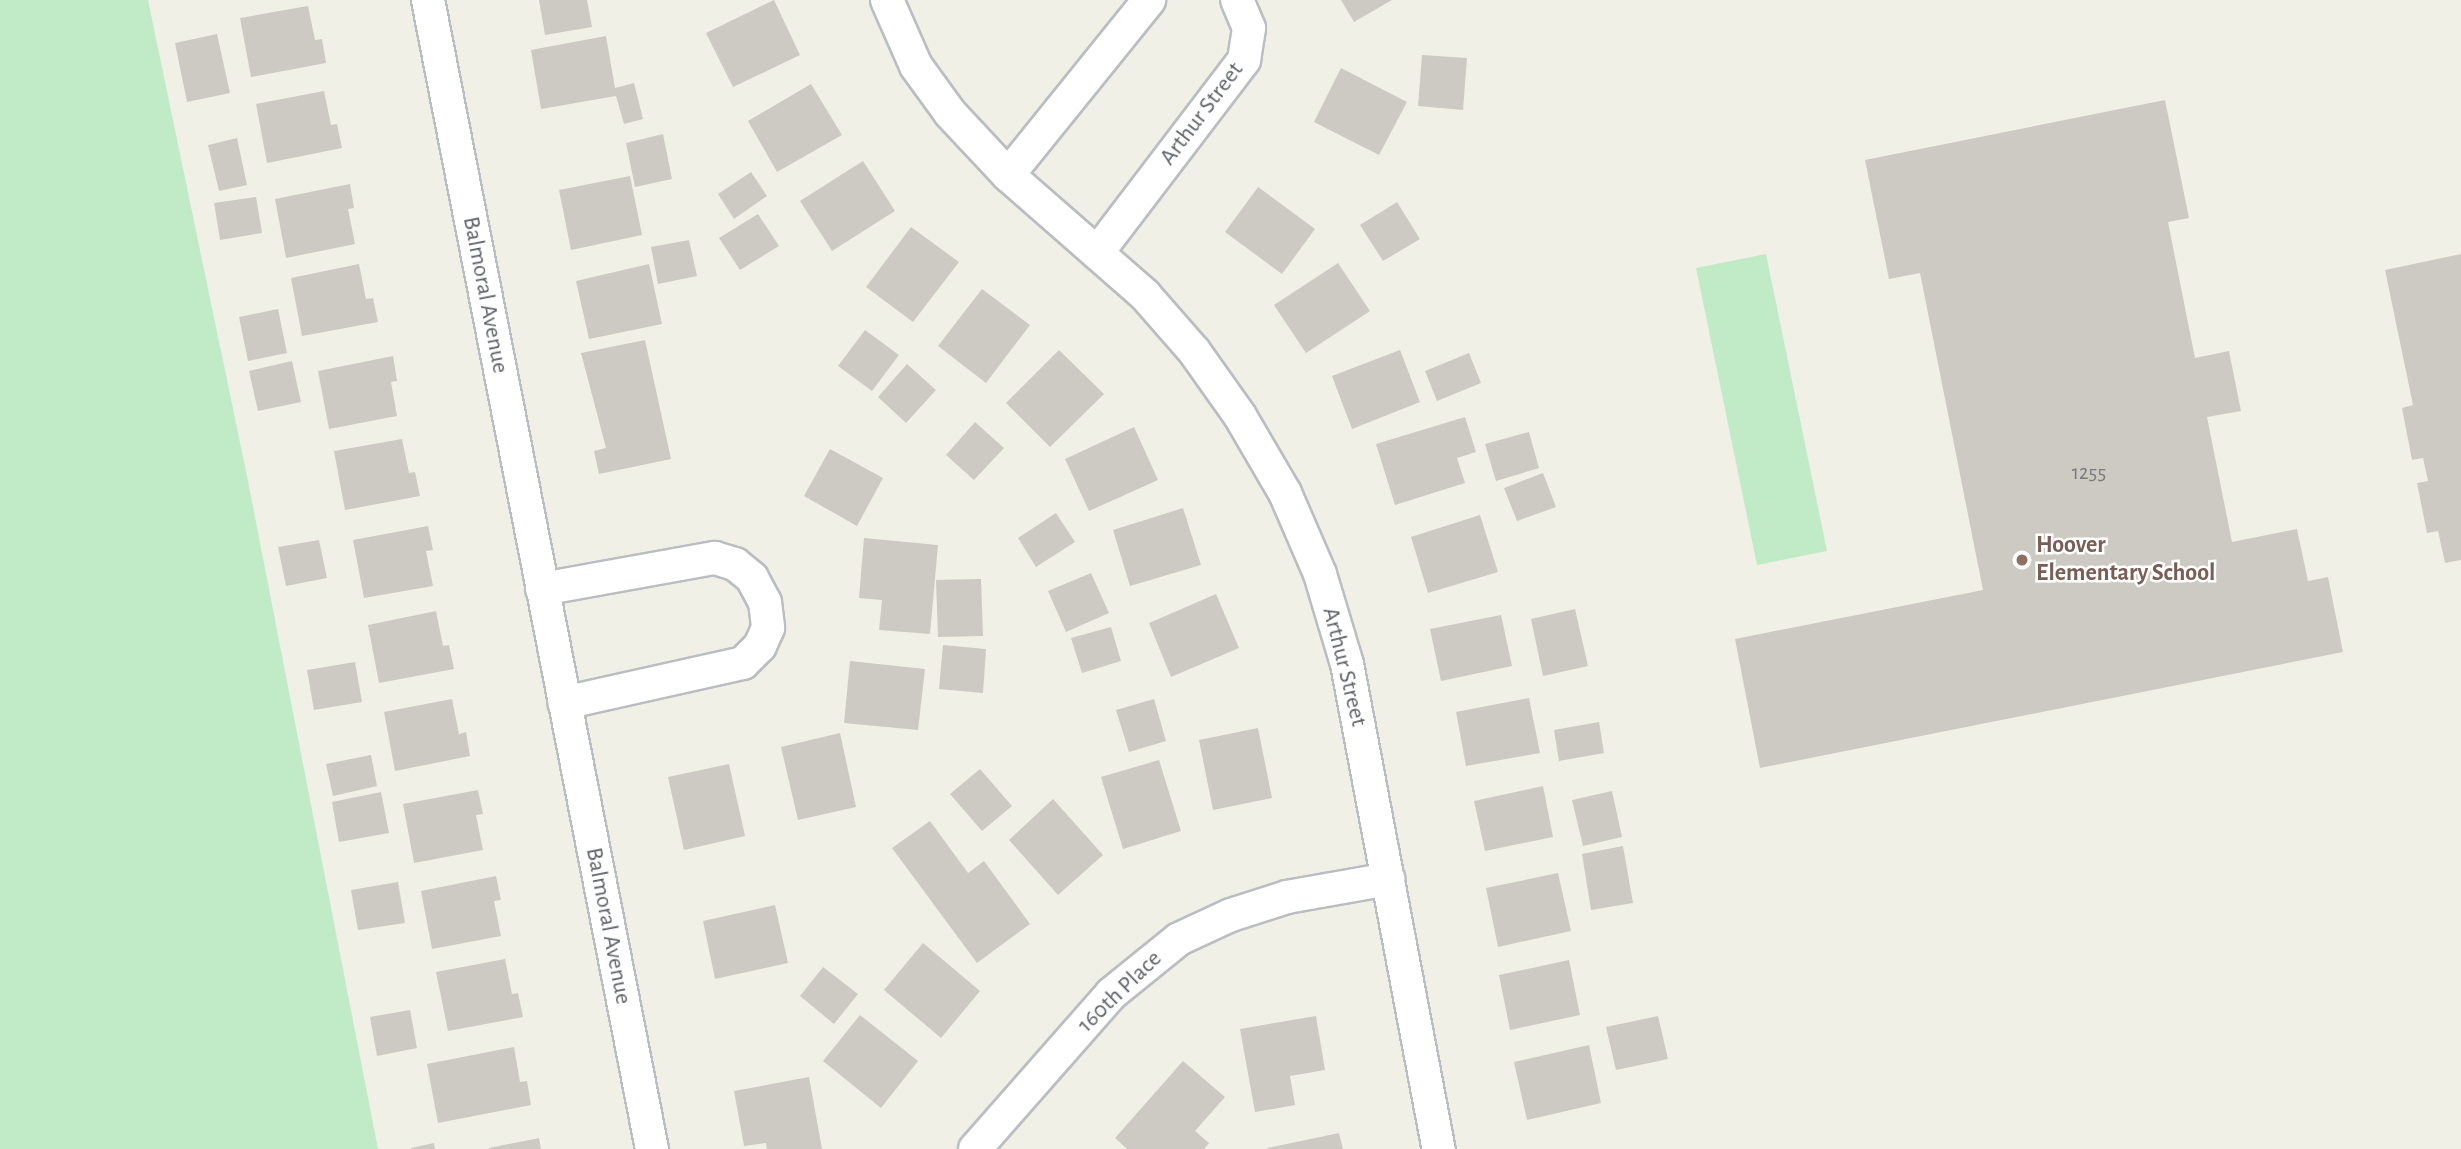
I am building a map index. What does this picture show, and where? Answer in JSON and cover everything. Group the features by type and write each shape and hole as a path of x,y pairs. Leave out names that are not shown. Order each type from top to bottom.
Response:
{"street":[{"name":"Balmoral Avenue","path":"428,0 652,1149"},
{"name":"Arthur Street","path":"887,0 916,66 950,113 1008,175 1145,295 1194,351 1240,416 1285,493 1320,574 1347,664 1439,1149"},
{"path":"1008,175 1149,0"},
{"name":"Arthur Street","path":"1097,253 1244,60 1249,28 1237,0"},
{"path":"542,589 715,558 735,564 752,578 765,602 768,628 760,646 743,663 564,703"},
{"name":"160th Place","path":"975,1149 1111,994 1179,939 1231,915 1287,897 1388,879"}],"green space":[{"path":"0,0 148,0 247,476 378,1149 0,1149"},
{"path":"1766,254 1827,551 1757,565 1696,268"}],"building":[{"path":"539,0 587,0 592,27 545,35"},
{"path":"774,0 800,55 733,87 706,33"},
{"path":"1341,0 1392,0 1354,22"},
{"path":"308,6 315,40 322,39 326,63 251,77 240,18"},
{"path":"217,34 230,93 187,102 175,43"},
{"path":"606,36 615,88 634,83 643,119 624,124 616,96 541,109 531,50"},
{"path":"1422,55 1467,58 1463,110 1418,106"},
{"path":"1341,68 1407,102 1379,155 1314,122"},
{"path":"811,84 842,135 777,172 748,121"},
{"path":"324,91 331,125 337,124 342,148 267,163 256,104"},
{"path":"2165,100 2189,218 2168,222 2195,358 2229,351 2241,411 2207,417 2232,542 2297,529 2308,581 2328,577 2343,652 1760,768 1735,639 1983,590 1920,273 1889,279 1865,160"},
{"path":"663,134 672,179 635,187 626,143"},
{"path":"237,138 247,185 219,191 208,145"},
{"path":"863,161 895,211 832,251 800,201"},
{"path":"751,172 767,196 734,219 718,194"},
{"path":"630,176 642,235 571,250 559,190"},
{"path":"350,184 354,208 348,209 355,244 286,258 275,199"},
{"path":"1258,187 1315,229 1282,274 1225,232"},
{"path":"256,197 262,233 220,240 214,203"},
{"path":"1397,202 1420,239 1383,261 1360,225"},
{"path":"758,214 779,246 740,270 719,238"},
{"path":"911,227 959,262 913,322 866,287"},
{"path":"689,240 697,276 658,284 651,247"},
{"path":"2461,254 2461,560 2445,563 2438,531 2427,533 2417,483 2428,481 2423,458 2412,460 2402,408 2413,405 2385,270"},
{"path":"1338,263 1370,311 1306,353 1274,305"},
{"path":"359,264 366,299 373,298 378,322 302,336 291,278"},
{"path":"649,264 662,324 589,339 576,281"},
{"path":"982,289 1030,325 986,383 938,346"},
{"path":"278,309 287,353 248,361 239,317"},
{"path":"865,330 899,355 872,391 838,366"},
{"path":"645,340 671,459 599,474 594,451 606,448 581,353"},
{"path":"1059,350 1104,394 1050,447 1006,403"},
{"path":"1400,350 1420,402 1352,429 1332,376"},
{"path":"1469,353 1481,383 1437,401 1425,371"},
{"path":"393,356 397,381 391,382 397,416 329,429 318,371"},
{"path":"292,361 301,402 258,411 249,371"},
{"path":"907,364 936,390 906,423 878,397"},
{"path":"1465,417 1476,452 1457,458 1465,483 1395,505 1376,444"},
{"path":"975,422 1004,448 974,480 946,455"},
{"path":"1134,427 1158,480 1089,511 1065,459"},
{"path":"1529,432 1539,468 1496,481 1485,444"},
{"path":"402,439 409,473 415,472 420,496 345,510 334,451"},
{"path":"830,449 883,478 857,526 804,496"},
{"path":"1543,473 1556,507 1517,521 1504,488"},
{"path":"1183,508 1201,565 1130,586 1113,530"},
{"path":"1056,513 1075,542 1036,567 1018,538"},
{"path":"1480,515 1498,572 1428,593 1411,537"},
{"path":"428,526 433,550 426,551 433,586 364,598 353,540"},
{"path":"864,538 938,545 930,634 879,630 882,600 859,598"},
{"path":"319,540 327,578 286,586 278,547"},
{"path":"1091,573 1109,613 1066,632 1048,591"},
{"path":"981,579 983,636 938,637 936,580"},
{"path":"1216,594 1239,648 1171,677 1149,623"},
{"path":"1575,609 1588,666 1543,676 1531,619"},
{"path":"436,611 443,646 449,645 454,669 379,683 368,625"},
{"path":"1501,615 1512,666 1441,681 1430,629"},
{"path":"1111,627 1121,661 1082,673 1071,638"},
{"path":"943,645 986,649 983,693 939,689"},
{"path":"850,661 925,669 918,730 844,723"},
{"path":"355,662 362,702 314,710 307,670"},
{"path":"1529,698 1540,753 1466,766 1456,712"},
{"path":"452,699 459,734 466,732 470,756 395,771 384,712"},
{"path":"1154,699 1166,741 1129,752 1116,710"},
{"path":"1599,722 1604,753 1559,761 1554,730"},
{"path":"1258,728 1272,798 1213,810 1199,740"},
{"path":"840,733 856,807 798,820 781,747"},
{"path":"371,755 377,786 333,796 326,764"},
{"path":"1159,760 1181,831 1123,849 1101,777"},
{"path":"729,764 745,836 684,850 668,777"},
{"path":"980,769 1012,806 982,831 950,794"},
{"path":"1543,786 1553,837 1485,851 1474,801"},
{"path":"478,790 483,814 476,815 483,850 414,863 403,804"},
{"path":"1612,791 1622,837 1583,846 1572,800"},
{"path":"381,792 389,833 339,842 332,802"},
{"path":"1053,799 1103,855 1058,895 1009,840"},
{"path":"930,821 968,873 984,861 1030,924 977,963 892,848"},
{"path":"1623,846 1633,903 1591,910 1582,854"},
{"path":"1558,873 1571,931 1498,947 1486,888"},
{"path":"496,876 501,900 494,901 501,936 432,949 421,891"},
{"path":"398,882 405,923 358,930 351,890"},
{"path":"775,905 788,963 715,979 703,921"},
{"path":"923,943 980,991 941,1038 884,990"},
{"path":"505,959 512,994 518,993 523,1017 448,1031 436,972"},
{"path":"1569,960 1580,1015 1510,1030 1499,975"},
{"path":"823,967 858,994 834,1024 800,996"},
{"path":"410,1010 417,1048 377,1056 370,1017"},
{"path":"860,1015 918,1061 881,1108 823,1061"},
{"path":"1316,1016 1325,1070 1290,1076 1295,1105 1255,1112 1240,1029"},
{"path":"1658,1016 1668,1059 1616,1070 1606,1027"},
{"path":"1589,1045 1601,1103 1527,1120 1514,1062"},
{"path":"514,1047 520,1082 527,1081 531,1105 438,1123 427,1064"},
{"path":"1183,1061 1225,1097 1195,1131 1209,1143 1204,1149 1127,1149 1115,1138"},
{"path":"809,1077 822,1149 767,1149 766,1143 744,1146 734,1091"},
{"path":"1339,1133 1343,1149 1267,1148"},
{"path":"539,1138 541,1149 489,1149 489,1148"},
{"path":"434,1143 435,1149 411,1149 411,1148"}],"place":[{"name":"Hoover Elementary School","path":"2022,560"}]}
